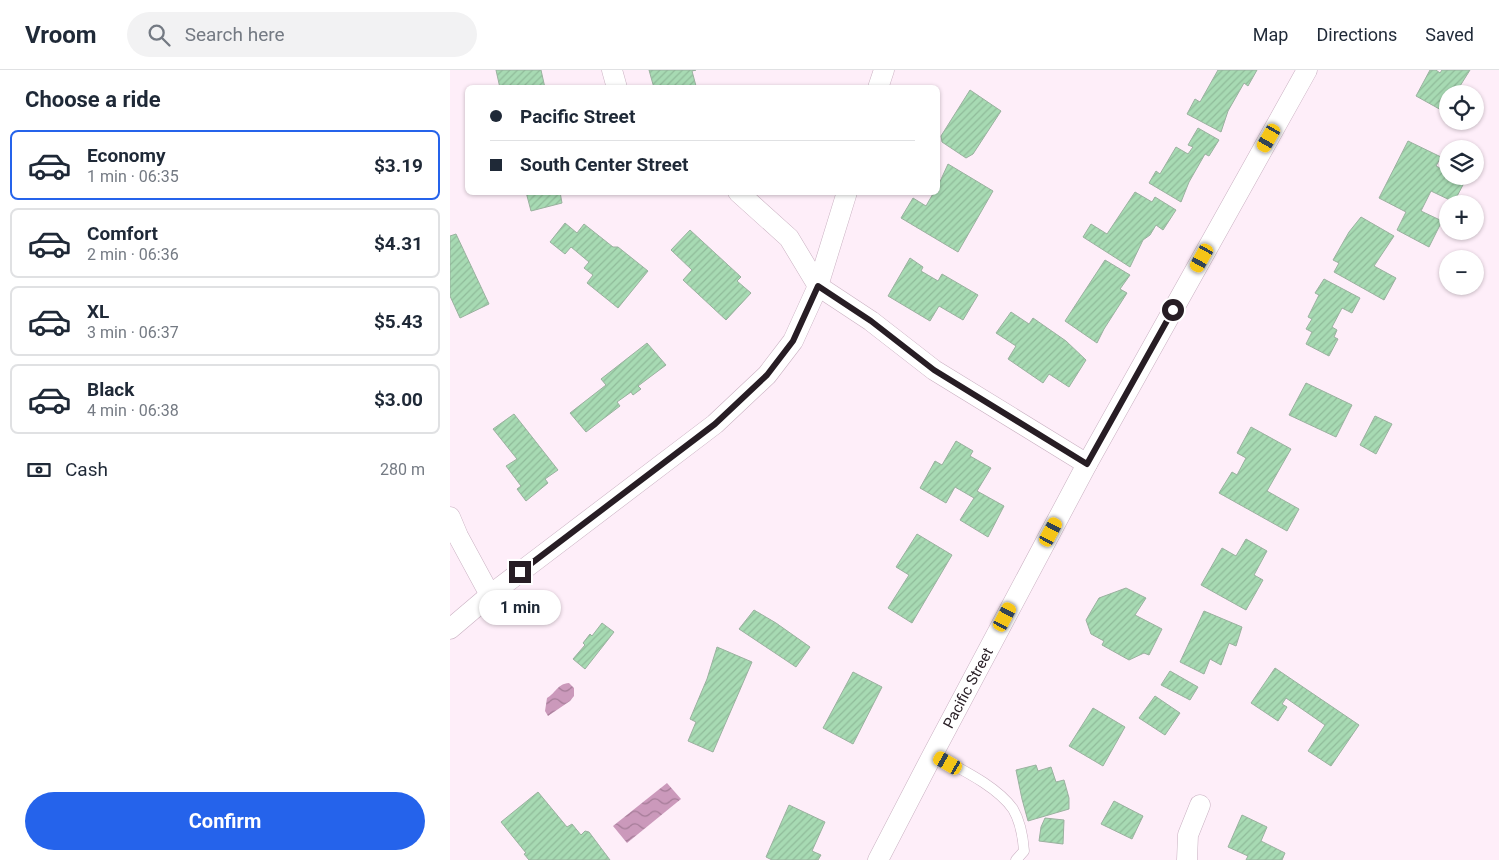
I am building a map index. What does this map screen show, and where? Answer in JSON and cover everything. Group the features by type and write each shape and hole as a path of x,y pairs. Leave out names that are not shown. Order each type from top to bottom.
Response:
{"street":[{"path":"612,70 615,85"},
{"path":"879,85 884,70"},
{"name":"Pacific Street","path":"884,858 933,754 1087,464 1307,70"},
{"path":"741,195 789,238 818,286 871,321 934,370 1087,464"},
{"path":"450,629 490,595 715,424 767,375 793,341 818,286 845,195"},
{"path":"450,517 458,536 490,595"},
{"path":"1187,860 1188,835 1200,805"}],"lane":[{"path":"933,754 995,790 1013,810 1023,834 1024,851 1016,860"}],"water":[{"path":"569,683 574,688 574,696 570,701 548,716 545,711 547,698 559,687"},
{"path":"667,783 681,799 627,843 613,826"}],"building":[{"path":"496,70 541,70 544,85 499,85"},
{"path":"649,70 696,70 692,71 696,85 653,85"},
{"path":"1218,70 1257,70 1248,86 1244,83 1228,111 1221,132 1187,114 1195,99 1200,102"},
{"path":"1430,70 1436,70 1440,73 1442,70 1470,70 1461,85 1439,85 1439,109 1416,96"},
{"path":"970,90 1001,111 973,154 966,158 942,142 941,136"},
{"path":"1198,128 1219,140 1209,156 1205,154 1189,182 1181,202 1149,183 1156,171 1160,174 1176,147 1188,154 1193,147 1188,145"},
{"path":"1408,141 1439,156 1436,166 1439,168 1439,185 1463,185 1458,195 1439,195 1431,191 1421,211 1439,220 1439,227 1429,247 1397,230 1406,212 1379,198"},
{"path":"948,164 993,191 958,252 901,218 913,198 926,206 932,195 940,195 940,182"},
{"path":"1135,192 1152,202 1155,197 1176,210 1163,230 1156,225 1150,235 1143,240 1130,267 1083,237 1091,224 1107,234"},
{"path":"527,195 561,195 562,203 531,211"},
{"path":"1361,217 1394,236 1374,266 1396,278 1384,300 1334,272 1339,263 1333,260 1349,232"},
{"path":"565,223 577,233 584,224 613,247 618,247 648,271 618,308 587,283 593,275 584,268 589,262 571,247 565,254 550,242"},
{"path":"690,230 741,277 737,281 751,293 726,320 683,280 692,270 671,250"},
{"path":"456,234 489,304 460,318 450,296 450,236"},
{"path":"910,258 923,267 921,271 938,281 942,274 978,295 963,320 939,306 930,321 888,296"},
{"path":"1105,260 1130,275 1120,289 1127,293 1097,343 1065,321"},
{"path":"1324,279 1360,298 1352,313 1342,308 1332,327 1337,330 1334,337 1338,339 1329,356 1306,344 1312,332 1306,329 1312,319 1308,317 1319,295 1315,293"},
{"path":"1011,312 1029,324 1033,318 1066,341 1086,360 1069,387 1049,374 1043,383 1008,359 1016,346 996,333"},
{"path":"647,343 666,365 638,386 641,389 633,395 631,392 617,402 620,406 586,432 570,413 606,385 601,379"},
{"path":"1306,383 1352,405 1336,437 1289,415"},
{"path":"514,414 558,470 545,479 548,483 526,501 517,489 521,486 506,466 517,459 493,429"},
{"path":"1375,416 1392,424 1376,454 1360,445"},
{"path":"1251,427 1291,449 1267,491 1299,509 1287,531 1219,493 1232,472 1237,475 1246,458 1237,453"},
{"path":"956,441 973,451 970,456 991,468 977,491 1004,506 988,537 960,520 974,498 955,487 946,503 920,488 935,461 942,465"},
{"path":"917,534 952,555 912,623 888,608 909,575 896,567"},
{"path":"1246,539 1267,551 1254,575 1263,580 1246,610 1201,585 1222,548 1236,556"},
{"path":"1126,588 1146,598 1135,615 1162,629 1149,655 1144,653 1129,660 1102,645 1104,641 1091,634 1086,620 1099,598"},
{"path":"754,610 810,647 796,667 739,629"},
{"path":"1204,611 1242,627 1236,646 1229,643 1221,665 1210,659 1204,674 1180,662"},
{"path":"602,623 614,632 585,669 573,659 585,645 583,643 590,634 592,636"},
{"path":"717,647 752,662 713,752 688,741 696,722 690,719 707,679"},
{"path":"1275,668 1359,725 1331,766 1308,751 1325,725 1286,698 1282,704 1287,707 1278,721 1251,703"},
{"path":"1170,671 1198,687 1190,700 1161,685"},
{"path":"853,672 882,687 853,744 823,728"},
{"path":"1155,696 1180,713 1165,735 1139,718"},
{"path":"1093,708 1125,727 1103,766 1069,746"},
{"path":"1036,765 1038,771 1051,767 1056,782 1064,780 1069,798 1069,809 1028,821 1016,770"},
{"path":"538,792 567,827 572,824 581,835 585,831 589,832 610,860 529,860 524,854 526,853 501,822"},
{"path":"1114,801 1143,816 1132,839 1101,824"},
{"path":"789,805 825,822 812,851 821,855 818,860 772,860 766,857"},
{"path":"1242,815 1267,827 1261,841 1285,853 1282,860 1246,860 1248,856 1228,847"},
{"path":"1045,818 1064,820 1063,844 1039,841 1041,827"}],"route":[{"path":"520,572 715,424 767,375 793,341 818,286 871,321 934,370 1087,464 1173,310"}]}
